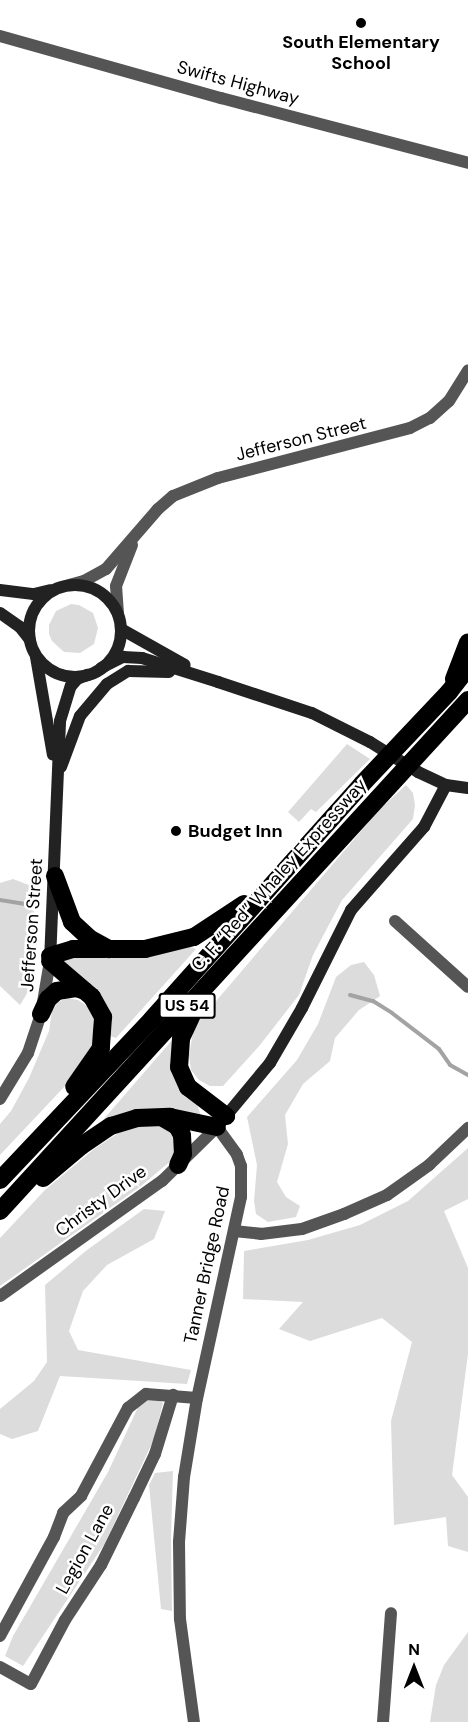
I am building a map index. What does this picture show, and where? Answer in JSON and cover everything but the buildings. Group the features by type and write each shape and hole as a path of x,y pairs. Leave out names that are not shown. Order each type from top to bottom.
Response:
{"highway":[{"path":"449,692 468,643"},
{"name":"C. F. “Red” Whaley Expressway","path":"0,1180 285,872 362,784 449,692 468,668"},
{"name":"C. F. “Red” Whaley Expressway","path":"0,1212 468,700"},
{"path":"26,1154 101,1048 103,1017 97,1004 50,958 73,949 145,949 194,937 229,916 285,872"},
{"path":"55,876 72,922 89,938 110,949"},
{"path":"209,983 181,1039 179,1067 189,1087 222,1121"},
{"path":"41,1014 48,999 57,991 76,988 85,992"},
{"path":"0,1212 81,1146 111,1126 136,1118 156,1116 222,1121"},
{"path":"156,1116 169,1120 182,1135 183,1154 178,1165"}],"main road":[{"path":"0,591 34,594 69,585 84,586 98,591 110,601 118,614 121,629 119,644 112,658 101,668"},
{"path":"55,590 42,598 33,610 29,625 57,780"},
{"path":"0,613 20,627 30,640"},
{"path":"121,629 218,682"},
{"path":"35,654 45,666 58,673 72,677 87,675"},
{"path":"57,780 64,703 71,686 77,679 123,657 132,657 193,674 312,713 360,736 418,772 446,785 468,789"},
{"path":"57,780 80,716 90,702 116,677 128,671 145,669 193,674"},
{"name":"Jefferson Street","path":"50,958 57,780"},
{"path":"222,1121 270,1063 302,1008 351,910 424,827 446,785"}],"street":[{"name":"Swifts Highway","path":"0,36 221,98 468,163"},
{"name":"Jefferson Street","path":"69,585 84,581 106,569 173,496 218,478 410,428 430,418 449,400 468,370"},
{"path":"118,614 116,586 135,536"},
{"path":"395,921 468,987"},
{"name":"Jefferson Street","path":"0,1099 28,1053 41,1014 50,958"},
{"name":"Christy Drive","path":"0,1296 162,1180 222,1121"},
{"name":"Tanner Bridge Road","path":"194,1722 180,1619 179,1542 184,1477 197,1398 242,1197 241,1166 222,1121"},
{"path":"234,1231 261,1234 302,1229 344,1214 387,1194 429,1165 468,1128"},
{"path":"0,1636 54,1537 63,1513 81,1496 128,1408 146,1394 197,1398"},
{"name":"Legion Lane","path":"0,1667 31,1684 65,1620 101,1565 134,1498 155,1454 173,1395"},
{"path":"383,1722 391,1613"}],"shaded area":[{"path":"71,604 79,605 93,613 98,628 94,644 80,653 64,652 52,641 49,634 49,625 56,611"},
{"path":"347,744 370,759 316,812 311,809 299,822 288,812"},
{"path":"406,785 413,793 415,805 413,819 342,900 313,955 299,995 260,1045 223,1086 210,1086 199,1080 191,1070 189,1055 194,1027 379,810"},
{"path":"13,879 34,887 34,982 20,1005 0,986 0,883"},
{"path":"190,947 196,949 116,1038 110,1036 63,962 66,958 150,956"},
{"path":"364,962 374,975 380,996 359,1010 335,1038 330,1061 303,1084 285,1115 288,1144 277,1182 286,1197 300,1206 296,1217 268,1222 256,1214 254,1201 257,1165 247,1117 297,1060 318,1024 336,977 351,965"},
{"path":"67,998 78,1000 87,1006 93,1017 93,1044 65,1086 0,1155 0,1124 11,1111 29,1078 49,1031 52,1011 58,1002"},
{"path":"174,1038 202,1119 102,1121"},
{"path":"155,1121 175,1135 177,1147 173,1159 141,1186 0,1286 0,1238 45,1190 94,1149 117,1134 117,1131"},
{"path":"468,1148 468,1199 444,1211 468,1268 468,1354 452,1475 468,1497 468,1552 448,1546 446,1517 394,1525 391,1421 412,1342 382,1318 310,1341 279,1329 303,1302 243,1299 244,1251 308,1240 360,1225 408,1201"},
{"path":"144,1209 165,1211 154,1239 107,1265 83,1291 69,1331 78,1350 191,1370 187,1384 60,1376 38,1431 12,1439 0,1434 0,1409 34,1381 47,1362 45,1285 87,1250"},
{"path":"152,1396 163,1403 154,1439 105,1543 23,1666 5,1656 13,1636 108,1472 140,1403"},
{"path":"173,1471 172,1611 161,1609 149,1485 155,1473"},
{"path":"468,1632 468,1722 430,1722 436,1685 444,1665"}],"waterway":[{"path":"0,900 30,905"},
{"path":"350,995 373,1001 392,1013 439,1049 450,1065 468,1075"}],"place":[{"name":"South Elementary School","path":"361,23"},
{"name":"Budget Inn","path":"176,831"}]}
